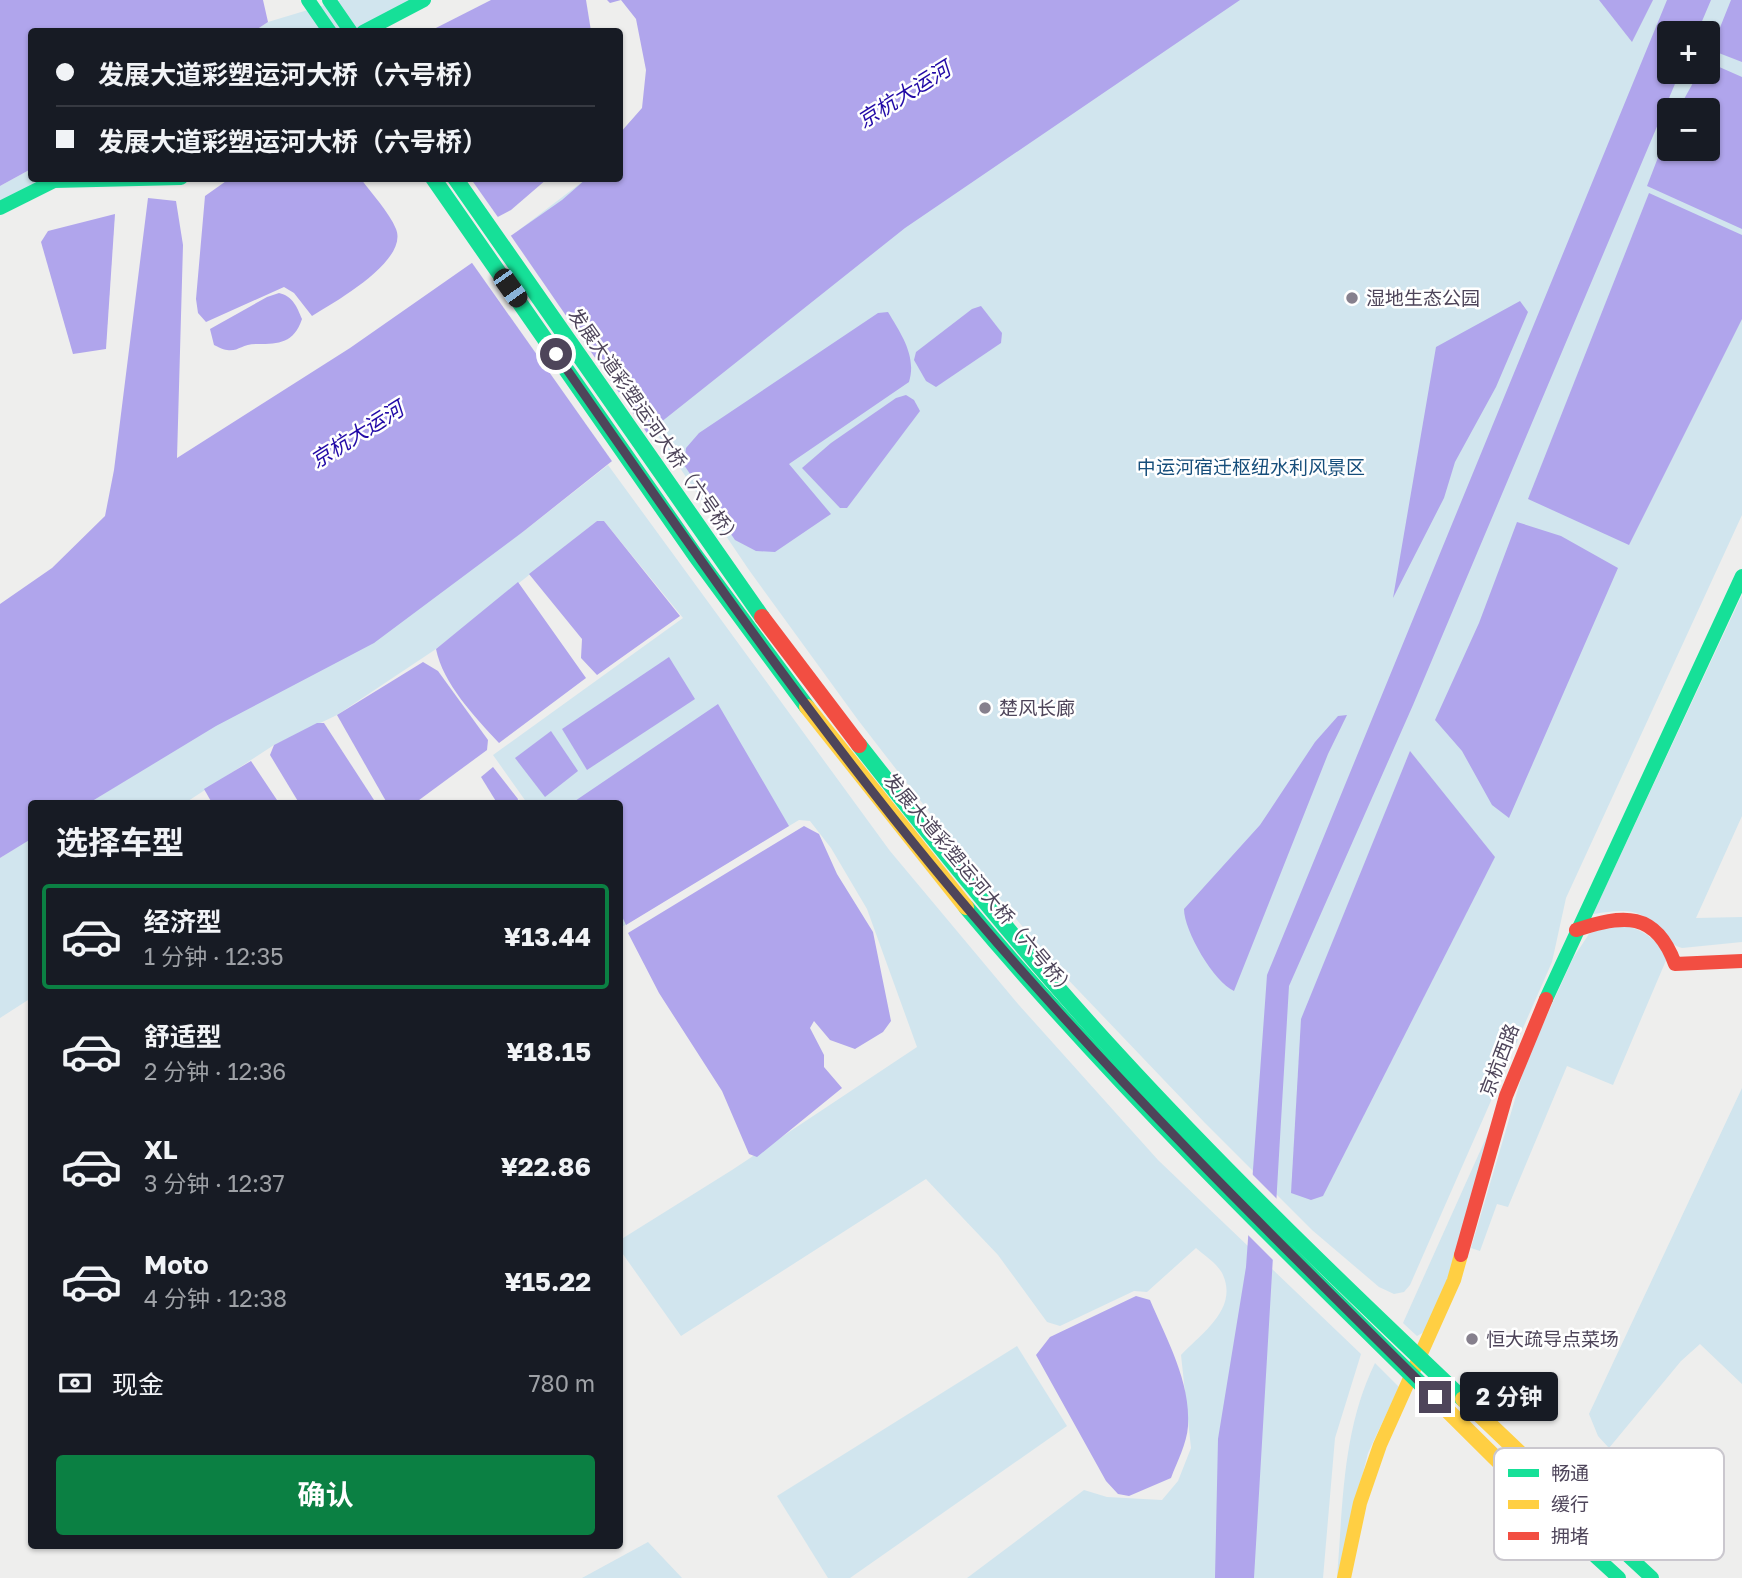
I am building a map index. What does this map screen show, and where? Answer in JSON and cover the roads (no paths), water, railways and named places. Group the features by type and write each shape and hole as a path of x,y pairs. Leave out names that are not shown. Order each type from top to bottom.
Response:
{"main road":[{"path":"307,0 327,28"},
{"path":"329,0 348,28"},
{"path":"371,28 424,0"},
{"path":"0,208 52,182"},
{"name":"发展大道彩塑运河大桥（六号桥）","path":"436,182 741,618 844,756 974,916 1077,1033 1178,1139 1494,1456"},
{"name":"发展大道彩塑运河大桥（六号桥）","path":"458,182 803,675 975,892 1127,1065 1332,1274 1514,1448"},
{"name":"京杭西路","path":"1344,1578 1360,1503 1380,1445 1454,1280 1507,1096 1576,930 1742,576"},
{"path":"1576,930 1603,920 1632,918 1643,921 1661,936 1669,945 1675,964 1742,961"},
{"name":"发展大道彩塑运河大桥（六号桥）","path":"1599,1560 1619,1578"},
{"name":"发展大道彩塑运河大桥（六号桥）","path":"1633,1560 1652,1578"}],"water":[{"path":"0,0 263,0 268,22 259,28 28,28 28,171 0,186"},
{"path":"491,0 586,0 591,28 436,28"},
{"name":"京杭大运河","path":"621,0 1240,0 905,228 524,531 374,643 216,726 94,800 28,800 28,841 0,858 0,604 52,568 105,516 114,470 148,198 176,201 183,245 177,458 350,348 562,200 583,182 623,182 623,130 642,108 646,70 636,19"},
{"path":"1599,0 1653,0 1632,42"},
{"path":"1667,0 1711,0 1702,21 1658,21"},
{"path":"1731,0 1742,0 1742,62 1720,53 1720,28"},
{"path":"1657,24 1657,84 1675,84 1669,98 1657,98 1657,127 1413,705 1289,986 1254,1578 1215,1578 1218,1439 1246,1267 1267,975"},
{"path":"1720,67 1742,77 1742,229 1647,186 1657,160 1720,161 1720,98 1685,98 1692,84 1720,84"},
{"path":"225,182 363,182 393,223 397,241 381,267 367,280 312,316 294,293 284,287 206,322 198,313 196,299 205,196"},
{"path":"420,182 544,182 511,210 462,236"},
{"path":"1649,193 1742,235 1742,319 1629,545 1528,499"},
{"path":"115,214 106,349 73,354 41,242 48,231"},
{"path":"279,293 291,299 302,319 290,337 279,342 251,344 233,350 214,345 210,329"},
{"path":"1520,301 1528,312 1496,387 1455,462 1444,498 1393,598 1436,347"},
{"path":"981,306 1002,333 1001,343 936,387 926,381 914,360 916,352 972,309"},
{"path":"888,312 909,354 909,382 789,464 831,514 775,552 756,551 735,540 684,465 686,448 699,433 878,313"},
{"path":"906,395 914,400 920,411 847,508 840,508 802,468 831,443 896,398"},
{"path":"597,521 604,521 680,616 597,675 581,658 582,639 529,574"},
{"path":"1517,522 1561,536 1618,568 1509,818 1492,805 1462,751 1435,720 1479,623"},
{"path":"518,582 586,678 499,743 453,687 445,675 436,649"},
{"path":"669,657 695,699 587,770 562,729"},
{"path":"423,662 438,671 488,740 487,750 419,800 385,800 337,715"},
{"path":"718,704 789,826 626,925 623,918 623,800 576,800"},
{"path":"1347,715 1328,754 1234,991 1209,967 1189,930 1184,909 1260,825 1315,742 1338,716"},
{"path":"317,723 324,723 374,800 297,800 270,755 274,745"},
{"path":"551,731 578,771 545,797 515,758"},
{"path":"1410,751 1495,857 1323,1196 1311,1200 1291,1193 1301,1019"},
{"path":"251,761 277,800 210,800 204,789"},
{"path":"493,767 518,800 495,800 481,777"},
{"path":"804,826 819,834 837,874 873,932 891,1021 883,1032 855,1049 830,1040 814,1021 810,1028 824,1055 824,1067 842,1088 757,1157 749,1154 722,1091 659,993 628,933"},
{"path":"1136,1296 1150,1300 1170,1345 1186,1393 1188,1426 1184,1446 1171,1478 1129,1496 1118,1494 1106,1481 1036,1355 1050,1337"}],"place":[{"name":"湿地生态公园","path":"1352,298"},
{"name":"楚风长廊","path":"985,708"},
{"name":"恒大疏导点菜场","path":"1472,1339"}],"park label":[{"name":"中运河宿迁枢纽水利风景区","path":"1251,467"}]}
